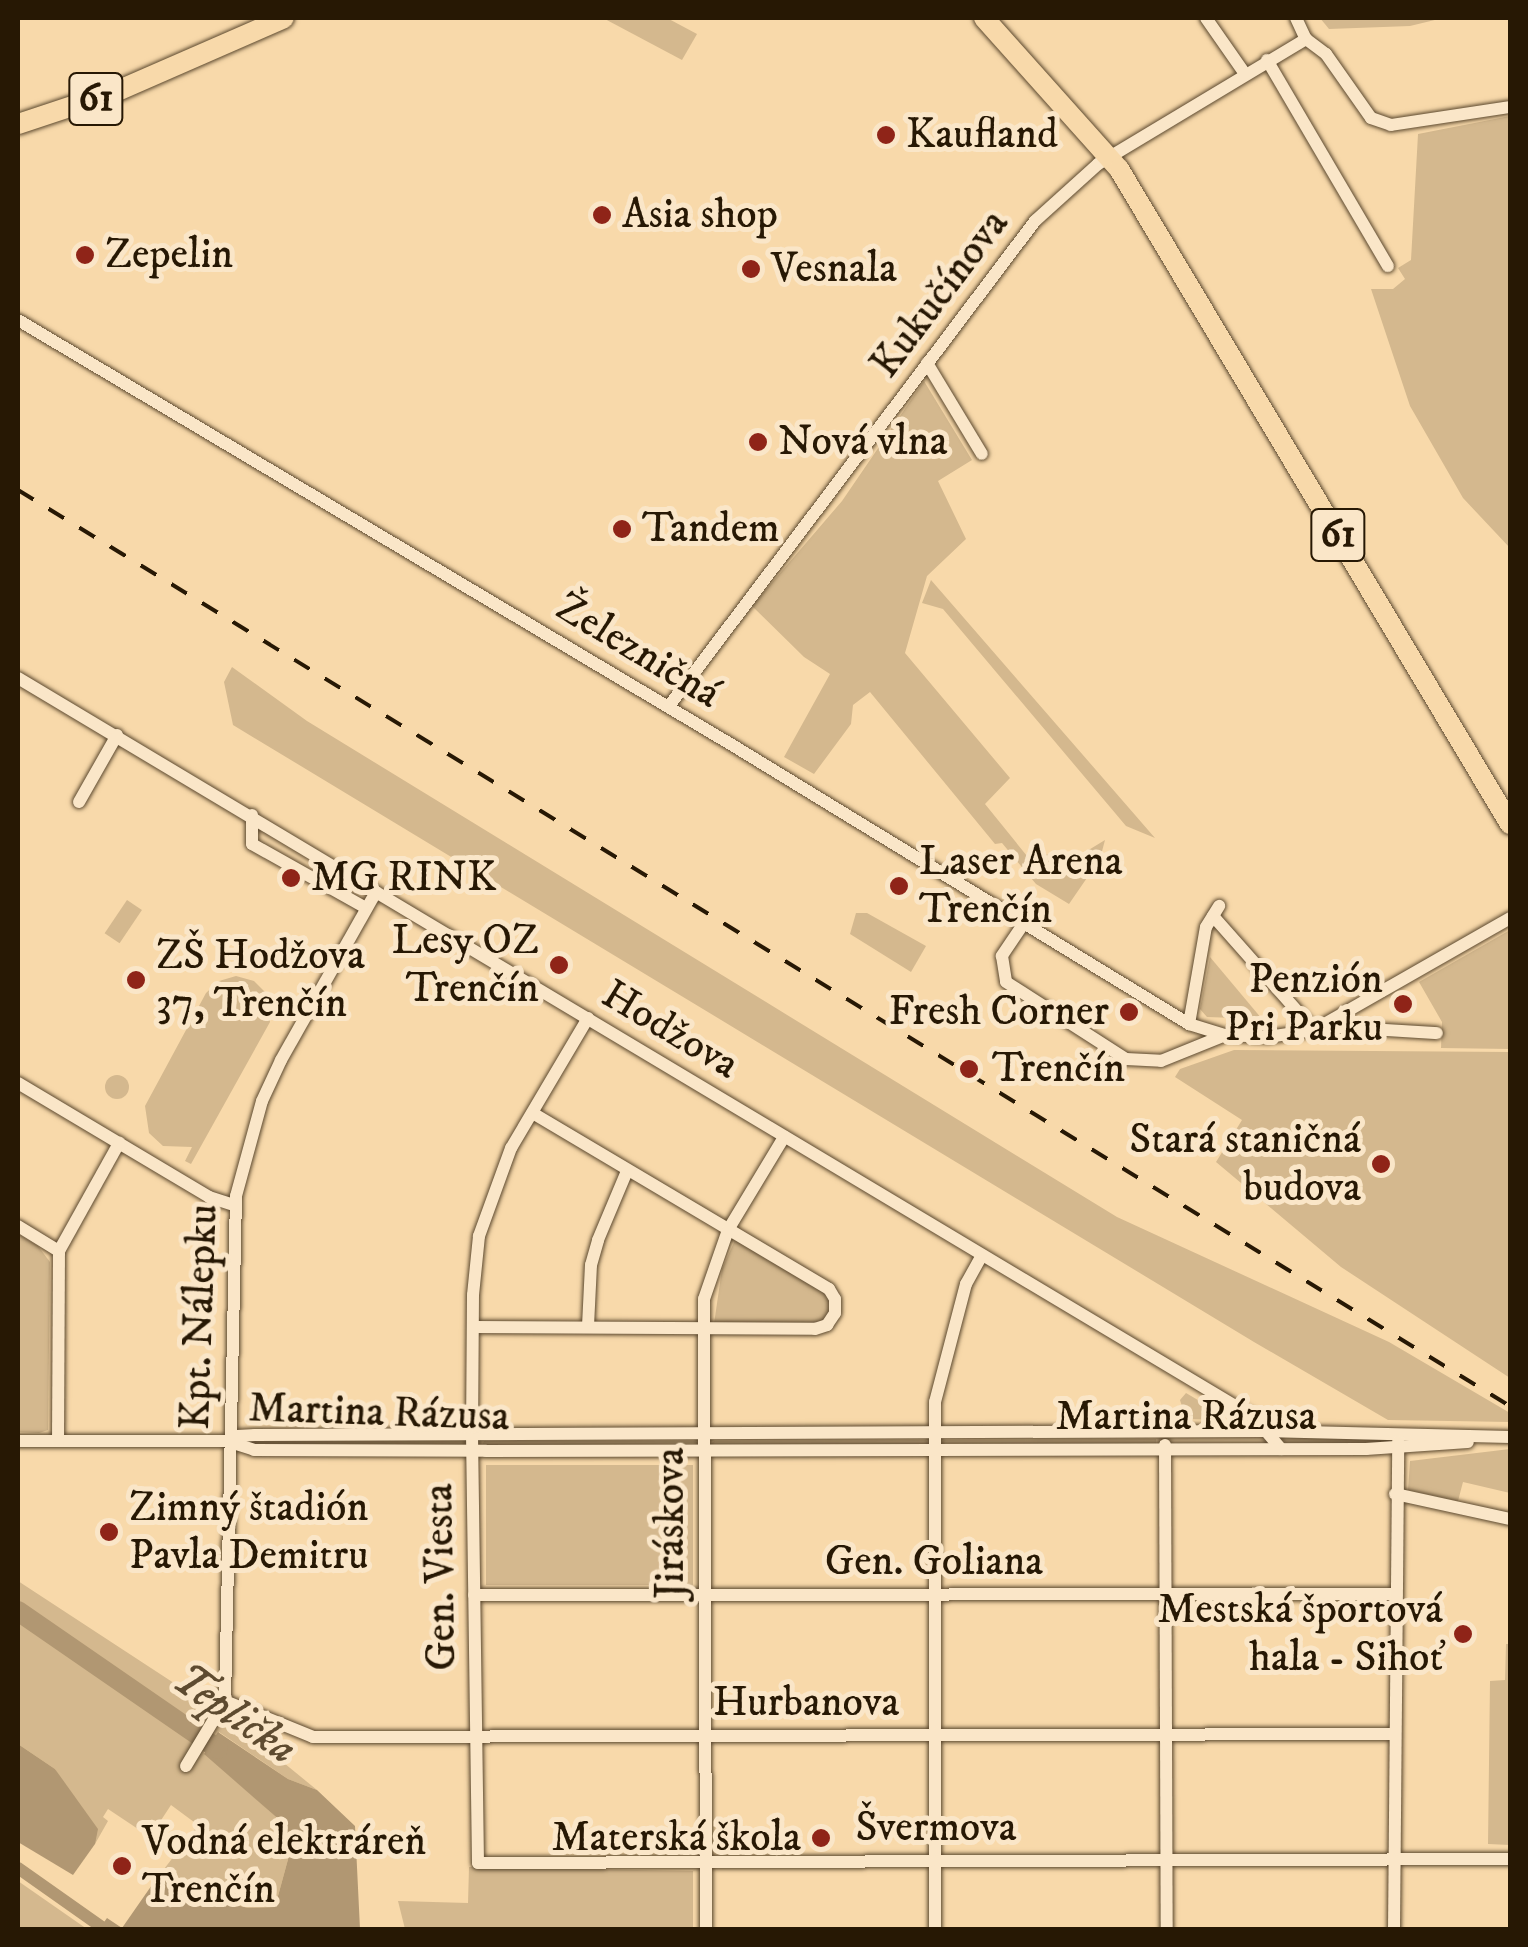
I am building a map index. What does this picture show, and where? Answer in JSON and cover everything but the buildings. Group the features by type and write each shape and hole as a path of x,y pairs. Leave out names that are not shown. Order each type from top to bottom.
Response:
{"main road":[{"name":"61","path":"18,124 114,92 284,18"},
{"name":"61","path":"984,18 1110,157 1510,824"}],"street":[{"path":"1206,18 1245,74"},
{"path":"1296,18 1306,39 1326,54 1371,118 1391,125 1414,125 1510,107"},
{"name":"Kukučínova","path":"668,706 1035,221 1110,157 1306,39"},
{"path":"1267,60 1388,266"},
{"name":"Železničná","path":"18,320 668,706 1189,1024 1226,1035"},
{"path":"928,363 982,454"},
{"name":"Hodžova","path":"18,678 1254,1417 1282,1448"},
{"path":"78,802 117,735"},
{"path":"252,816 252,844 366,908"},
{"name":"Kpt. Nálepku","path":"186,1766 225,1701 234,1206 262,1101 310,1002 376,892"},
{"path":"1189,1024 1206,927 1216,911 1318,1028 1437,1033"},
{"path":"1024,924 1002,956 1006,982 1126,1059 1161,1061 1226,1035 1287,1037 1318,1028 1510,918"},
{"name":"Gen. Viesta","path":"478,1862 472,1434 476,1262 486,1211 511,1148 588,1018"},
{"path":"18,1083 208,1197 234,1206"},
{"path":"473,1327 815,1329 827,1325 835,1313 835,1299 828,1289 532,1113"},
{"name":"Jiráskova","path":"706,1930 704,1328 710,1271 728,1230 784,1137"},
{"path":"58,1441 58,1251 118,1143"},
{"path":"588,1326 594,1252 628,1171"},
{"path":"18,1226 58,1251"},
{"path":"936,1930 936,1402 966,1284 982,1255"},
{"name":"Martina Rázusa","path":"227,1441 236,1436 1264,1430 1398,1441"},
{"path":"1165,1432 1167,1930"},
{"name":"Martina Rázusa","path":"227,1441 254,1450 936,1450 1282,1448 1510,1438"},
{"path":"18,1441 227,1441"},
{"path":"1394,1930 1398,1441"},
{"path":"1395,1494 1510,1519"},
{"name":"Gen. Goliana","path":"474,1595 1394,1594"},
{"name":"Hurbanova","path":"225,1701 296,1734 312,1737 1394,1734"},
{"name":"Švermova","path":"478,1862 1510,1860"}],"shaded area":[{"path":"603,18 667,18 697,34 682,60"},
{"path":"1320,18 1443,18 1410,26 1329,29"},
{"path":"1510,116 1510,548 1463,498 1410,406 1371,289 1393,289 1405,279 1398,268 1411,260 1418,134"},
{"path":"924,381 972,460 938,481 966,539 927,576 905,653 1010,778 985,804 1027,856 1053,854 1064,865 1105,840 1100,859 1069,904 1036,884 1002,843 995,844 870,692 853,705 851,724 814,774 784,757 830,674 804,657 752,606 842,501"},
{"path":"931,580 1155,838 1126,826 943,609 922,603"},
{"path":"232,667 307,721 1117,1217 1389,1342 1510,1413 1510,1422 1388,1420 1254,1342 233,725 224,682"},
{"path":"127,900 142,910 120,943 105,933"},
{"path":"856,913 867,913 926,946 911,972 850,934"},
{"path":"1510,930 1510,1049 1441,1048 1442,1022 1419,982"},
{"path":"1210,957 1262,1019 1207,1017 1200,1009"},
{"path":"236,976 254,981 267,994 270,1022 191,1164 185,1161 192,1147 163,1146 149,1133 145,1106 206,993 219,981"},
{"path":"1234,1050 1510,1052 1510,1378 1341,1267 1216,1162 1242,1120 1175,1077 1180,1069"},
{"path":"117,1075 129,1087 117,1099 105,1087"},
{"path":"18,1234 38,1246 50,1262 48,1430 39,1433 18,1432"},
{"path":"736,1238 828,1295 832,1311 821,1323 714,1324 722,1269"},
{"path":"1186,1393 1223,1415 1224,1420 1186,1419 1180,1400"},
{"path":"1281,1438 1387,1438 1390,1442 1288,1445"},
{"path":"1156,1439 1156,1445 941,1443 944,1440"},
{"path":"926,1440 928,1444 711,1444 714,1441"},
{"path":"465,1441 466,1446 248,1445 248,1442"},
{"path":"484,1441 695,1441 698,1443 482,1446"},
{"path":"1510,1449 1510,1493 1463,1482 1458,1501 1408,1490 1410,1461"},
{"path":"486,1465 693,1465 693,1585 486,1585"},
{"path":"18,1581 235,1723 317,1790 288,1779 219,1732 204,1753 283,1823 290,1852 275,1907 248,1908 198,1895 167,1873 154,1882 198,1825 171,1805 150,1837 108,1809 103,1817 108,1821 95,1844 55,1769 18,1744"},
{"path":"1506,1644 1510,1644 1510,1845 1488,1844 1490,1681 1505,1680"},
{"path":"218,1732 288,1779 317,1790 355,1826 360,1929 99,1929 107,1918 122,1928 154,1882 167,1873 198,1895 248,1908 275,1907 290,1852 283,1823 204,1754"},
{"path":"18,1744 55,1769 98,1829 95,1844 73,1875 18,1842"},
{"path":"469,1867 693,1871 693,1929 405,1929 398,1901 468,1903"},
{"path":"18,1881 87,1929 18,1929"}],"waterway":[{"name":"Teplička","path":"18,1611 218,1749"},
{"path":"18,1868 106,1930"}],"railway":[{"path":"18,490 1510,1406"}],"place":[{"name":"Kaufland","path":"886,135"},
{"name":"Asia shop","path":"602,215"},
{"name":"Zepelin","path":"85,255"},
{"name":"Vesnala","path":"751,269"},
{"name":"Nová vlna","path":"758,442"},
{"name":"Tandem","path":"622,529"},
{"name":"MG RINK","path":"291,878"},
{"name":"Laser Arena Trenčín","path":"899,886"},
{"name":"Lesy OZ Trenčín","path":"559,965"},
{"name":"ZŠ Hodžova 37, Trenčín","path":"136,980"},
{"name":"Penzión Pri Parku","path":"1403,1004"},
{"name":"Fresh Corner","path":"1129,1012"},
{"name":"Trenčín","path":"969,1069"},
{"name":"Stará staničná budova","path":"1381,1164"},
{"name":"Zimný štadión Pavla Demitru","path":"109,1532"},
{"name":"Mestská športová hala - Sihoť","path":"1463,1634"},
{"name":"Materská škola","path":"821,1838"},
{"name":"Vodná elektráreň Trenčín","path":"122,1866"}]}
